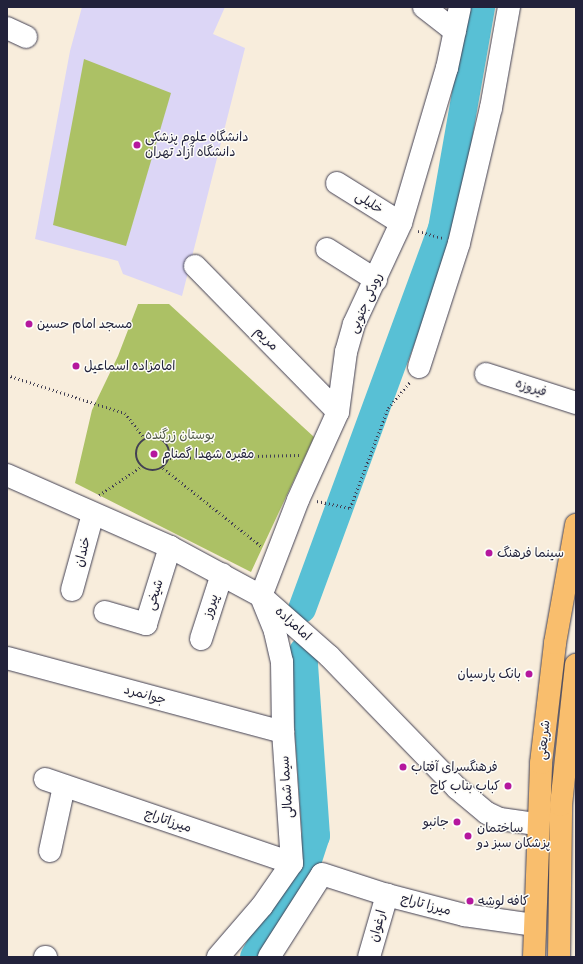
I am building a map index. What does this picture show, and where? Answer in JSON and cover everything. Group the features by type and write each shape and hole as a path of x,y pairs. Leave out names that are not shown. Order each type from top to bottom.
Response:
{"main road":[{"name":"شریعتی","path":"534,957 533,925 538,814 555,643 576,525"},
{"name":"شریعتی","path":"559,957 560,905 569,814 576,664"},
{"path":"538,814 569,814"},
{"path":"560,905 566,879 576,865"}],"street":[{"path":"424,7 455,31"},
{"name":"رودکی جنوبی","path":"261,596 298,500 338,412 350,338 376,280 408,226 447,68 460,7"},
{"path":"419,367 460,236 491,108 509,7"},
{"name":"خلیلی","path":"337,182 408,226"},
{"path":"328,249 376,280"},
{"name":"مریم","path":"195,266 338,412"},
{"name":"فیروزه","path":"486,374 576,403"},
{"name":"امامزاده","path":"7,475 170,547 261,596 329,656 457,788 487,813 500,819 538,814"},
{"name":"خندان","path":"72,590 86,511"},
{"name":"شیخی","path":"105,612 146,624 170,547"},
{"name":"پیروز","path":"201,639 222,574"},
{"name":"سیما شمالی","path":"261,596 275,631 282,662 283,732 292,863"},
{"name":"جوانمرد","path":"7,658 283,732"},
{"name":"میرزاتاراج","path":"50,851 55,783 292,863"},
{"path":"218,957 262,906 292,863"},
{"name":"میرزا تاراج","path":"269,957 322,874 387,895 464,915 533,925"},
{"name":"ارغوان","path":"369,957 387,895"}],"path":[{"path":"408,226 450,241"},
{"path":"326,501 350,508 388,408 416,374 419,367"},
{"path":"7,375 125,413 145,439"},
{"path":"145,439 161,439 169,447 170,458 163,468 152,471 142,466 136,452 145,439"},
{"path":"170,458 320,454"},
{"path":"86,511 142,466"},
{"path":"163,468 276,557"}],"shaded area":[{"name":"دانشگاه علوم پزشکی دانشگاه آزاد تهران","path":"82,7 225,7 213,34 245,48 182,296 123,274 118,261 35,239 70,51"}],"green space":[{"path":"84,59 171,93 126,246 53,225"},
{"name":"بوستان زرگنده","path":"138,304 169,304 314,437 251,572 75,483 92,410 118,356"}],"waterway":[{"path":"302,609 442,229 481,7"},
{"path":"254,957 306,866 316,836 303,651"}],"place":[{"name":"دانشگاه علوم پزشکی دانشگاه آزاد تهران","path":"137,145"},
{"name":"مسجد امام حسین","path":"29,324"},
{"name":"امامزاده اسماعیل","path":"76,366"},
{"name":"مقبره شهدا گمنام","path":"154,454"},
{"name":"سینما فرهنگ","path":"489,553"},
{"name":"بانک پارسیان","path":"529,674"},
{"name":"فرهنگسرای آفتاب","path":"403,767"},
{"name":"کباب بناب کاج","path":"508,786"},
{"name":"جانبو","path":"457,822"},
{"name":"ساختمان پزشکان سبز دو","path":"468,836"},
{"name":"کافه لوشه","path":"470,901"}]}
